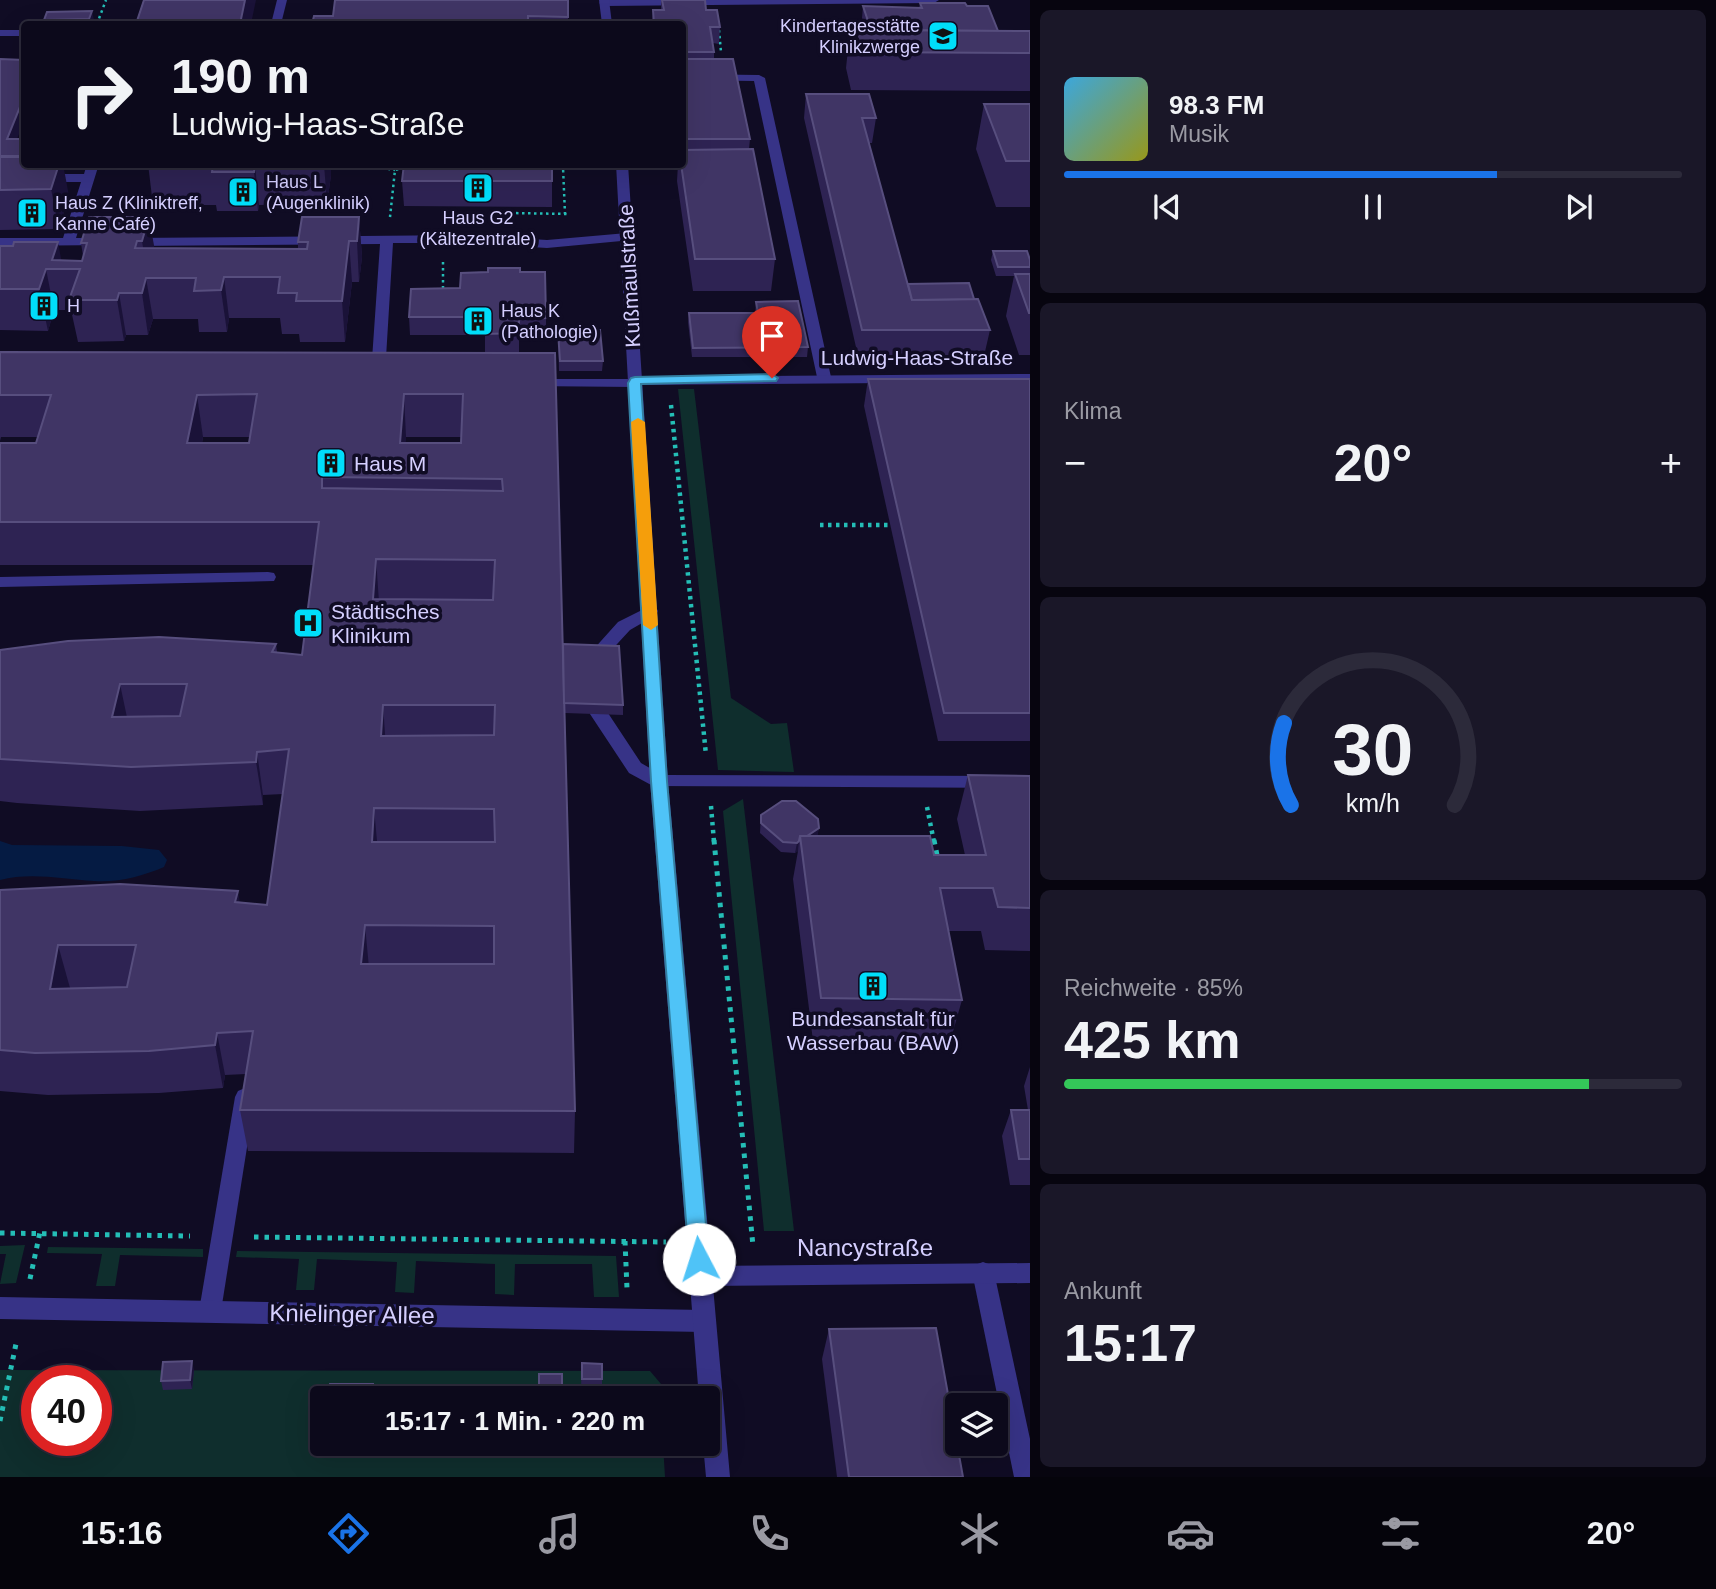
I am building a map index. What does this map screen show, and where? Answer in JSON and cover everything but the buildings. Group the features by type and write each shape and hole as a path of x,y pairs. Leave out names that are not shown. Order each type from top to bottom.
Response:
{"street":[{"path":"277,21 282,0"},
{"path":"607,21 604,2 934,0"},
{"path":"0,33 21,33"},
{"path":"686,78 759,78 824,377"},
{"path":"68,242 92,168"},
{"name":"Kußmaulstraße","path":"622,168 659,781 719,1477"},
{"path":"0,178 89,178"},
{"path":"0,242 467,239 486,242 584,242 627,237"},
{"path":"377,382 387,241"},
{"name":"Ludwig-Haas-Straße","path":"516,383 824,377 1030,378"},
{"path":"0,582 268,577"},
{"path":"650,611 624,626 598,655 596,675 599,714 635,768 659,781 1030,782"},
{"path":"210,1311 247,1090"},
{"path":"983,1272 1026,1477"},
{"name":"Nancystraße","path":"701,1276 1030,1273"},
{"name":"Knielinger Allee","path":"0,1308 704,1321"}],"path":[{"path":"98,21 106,0"},
{"path":"710,52 722,52 714,2"},
{"path":"383,168 400,168"},
{"path":"563,168 565,214"},
{"path":"387,241 395,170"},
{"path":"668,380 756,1274"},
{"path":"820,525 891,525"},
{"path":"921,782 941,872"},
{"path":"0,1233 698,1242"},
{"path":"625,1241 628,1318"},
{"path":"0,1421 12,1369"}],"green space":[{"path":"678,389 694,389 731,698 771,724 787,723 794,772 718,770"},
{"path":"743,799 794,1231 764,1231 723,811"},
{"path":"25,1245 16,1283 0,1284 6,1254 0,1254 0,1246"},
{"path":"48,1247 203,1249 203,1257 120,1255 115,1286 96,1286 102,1254 47,1253"},
{"path":"237,1251 616,1256 619,1297 594,1297 592,1264 515,1264 514,1295 495,1294 495,1264 416,1261 414,1293 395,1292 397,1262 317,1259 314,1290 296,1290 299,1259 236,1257"},
{"path":"0,1370 21,1370 21,1456 112,1456 112,1370 650,1371 661,1386 310,1386 310,1456 664,1456 665,1477 0,1477"}],"water":[{"path":"0,841 12,845 122,846 159,850 167,860 164,867 112,881 35,876 0,880"}],"slow traffic":[{"path":"638,422 651,625"}],"place":[{"name":"Kindertagesstätte Klinikzwerge","path":"943,36"},
{"name":"Haus G2 (Kältezentrale)","path":"478,188"},
{"name":"Haus L (Augenklinik)","path":"243,192"},
{"name":"Haus Z (Kliniktreff, Kanne Café)","path":"32,213"},
{"name":"H","path":"44,306"},
{"name":"Haus K (Pathologie)","path":"478,321"},
{"name":"Haus M","path":"331,463"},
{"name":"Städtisches Klinikum","path":"308,623"},
{"name":"Bundesanstalt für Wasserbau (BAW)","path":"873,986"}],"route":[{"path":"699,1259 659,781 635,380 772,378"}]}
